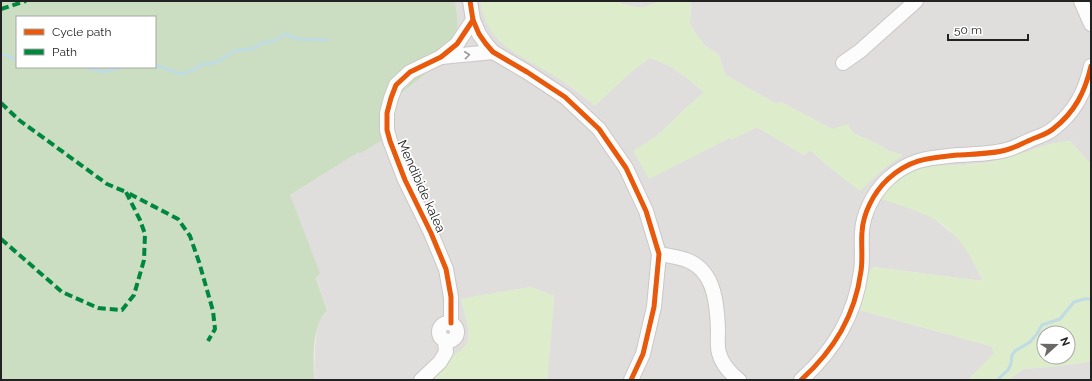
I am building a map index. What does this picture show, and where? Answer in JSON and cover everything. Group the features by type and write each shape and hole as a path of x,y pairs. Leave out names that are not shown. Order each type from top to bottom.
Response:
{"street":[{"path":"470,1 473,20 486,44 493,52 565,97 599,130 626,168 646,211 659,254 654,307 642,354 631,380"},
{"path":"843,63 860,51 916,1"},
{"path":"1081,1 1091,24"},
{"path":"441,57 457,44 473,20"},
{"path":"441,57 493,52"},
{"name":"Mendibide kalea","path":"421,380 440,362 446,352 445,340 451,340 456,336 457,330 451,323 452,297 446,269 431,233 405,180 387,130 387,113 396,85 410,72 441,57"},
{"path":"801,380 814,368 838,338 853,305 861,271 862,231 865,216 870,203 887,179 912,163 926,159 1006,150 1053,130 1076,105 1082,95 1091,66"},
{"path":"659,254 684,259 691,262 708,278 714,294 719,355 730,372 739,380"}],"shaded area":[{"path":"455,1 480,1 486,21 542,68 559,78 595,105 650,57 670,66 705,93 687,107 657,136 634,151 731,139 757,127 804,155 810,150 833,170 860,190 882,170 902,155 889,151 853,133 832,129 781,102 777,104 725,75 719,55 705,46 691,27 691,1 1091,1 1091,165 1070,141 1050,144 991,162 923,167 911,172 916,211 932,217 957,237 966,248 983,281 873,267 859,310 991,346 995,353 968,380 547,380 554,296 531,287 461,299 469,330 468,342 463,349 425,380 314,380 317,329 320,320 327,311 290,195 359,152 394,100 433,68 457,28"},
{"path":"617,1 662,1 645,7 636,7 622,4"},
{"path":"1091,360 1091,380 1008,380 1023,369 1076,365 1076,364"}],"green space":[{"path":"1,1 455,1 457,29 453,40 448,50 432,69 394,100 392,134 359,154 359,152 290,195 320,273 316,278 327,311 318,325 314,344 314,380 1,380"},
{"path":"480,1 617,1 622,4 636,7 645,7 662,1 691,1 691,27 705,46 719,55 725,75 777,104 781,102 832,129 848,124 853,133 889,151 903,155 882,170 860,191 810,150 804,155 757,127 731,140 730,138 649,179 633,151 657,136 704,92 670,66 650,58 631,72 595,106 568,84 509,49 499,40 491,30 484,17"},
{"path":"1070,141 1091,165 1091,360 1076,364 1076,325 1036,325 1036,365 1066,365 1023,369 1008,380 968,380 994,353 991,346 859,310 869,272 873,267 983,281 965,248 957,237 948,229 917,211 881,199 890,186 898,179 907,173 925,167 970,165 991,162 1050,144"},
{"path":"531,287 554,296 547,380 425,380 445,360 463,349 468,342 469,330 461,299"}],"waterway":[{"path":"156,65 182,74 196,69 202,64 209,64 223,59 235,51 255,48 262,43 274,41 285,34 297,39 328,40"},
{"path":"1,55 16,60"},
{"path":"89,68 102,72 119,68"},
{"path":"997,380 1008,370 1011,364 1012,355 1015,351 1030,342 1042,325 1060,319 1074,302 1084,299 1091,299"}],"marked path":[{"path":"1,9 26,1"},
{"path":"1,103 19,120 107,184 126,192"},
{"path":"1,239 62,292 98,308 122,310 134,295 144,260 145,234 140,220 126,192 178,219 190,236 213,311 215,329 208,341"}],"cycle path":[{"path":"470,1 473,20 479,34 493,52 565,97 599,129 626,168 646,211 659,254 654,307 643,354 631,380"},
{"path":"451,323 451,297 446,269 431,233 405,180 390,141 387,130 387,113 396,85 410,72 441,57 457,44 473,20"},
{"path":"801,380 813,369 833,344 854,303 861,271 863,225 870,203 883,184 896,172 921,160 1001,151 1015,147 1047,133 1067,116 1078,101 1086,84 1091,66"}]}
